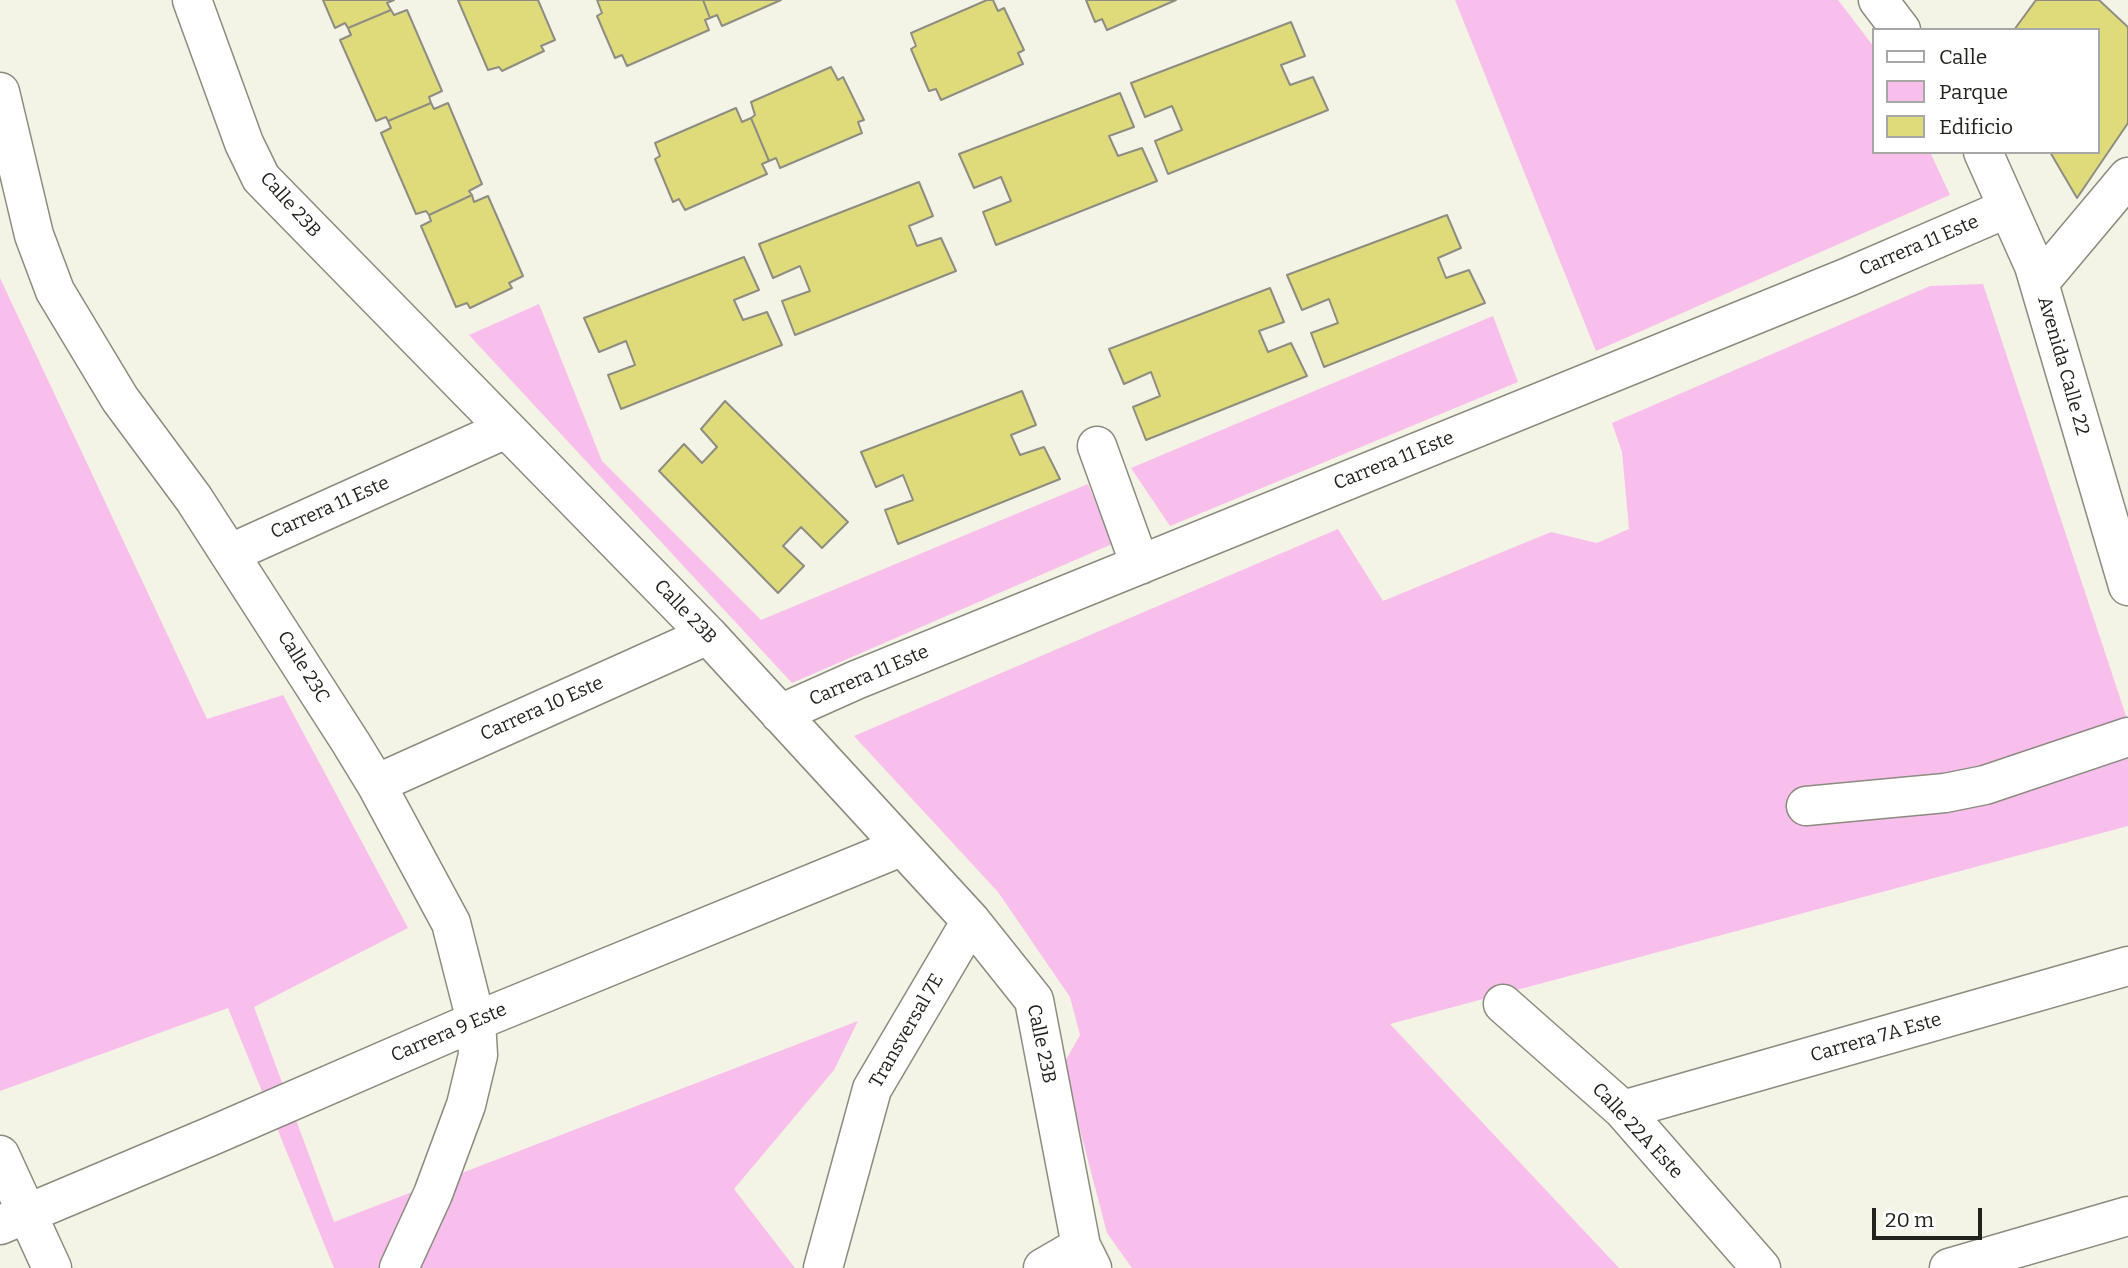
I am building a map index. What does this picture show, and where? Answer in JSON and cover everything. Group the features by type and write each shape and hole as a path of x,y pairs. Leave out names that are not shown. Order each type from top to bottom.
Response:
{"street":[{"name":"Calle 23B","path":"191,0 244,143 261,178 433,332 506,429 708,635 971,921 1034,1000 1083,1261"},
{"path":"1878,0 1899,28"},
{"name":"Calle 23C","path":"0,92 34,235 55,291 120,399 231,553 376,784 451,923 476,1021 478,1055 466,1105 433,1194 399,1268"},
{"name":"Avenida Calle 22","path":"1984,154 2034,266 2128,586"},
{"path":"2039,283 2128,177"},
{"name":"Carrera 11 Este","path":"780,714 856,680 1849,277 2008,208"},
{"name":"Carrera 11 Este","path":"231,553 506,429"},
{"path":"1097,446 1140,565"},
{"name":"Carrera 10 Este","path":"376,784 708,635"},
{"path":"1806,806 1945,793 1985,785 2128,737"},
{"name":"Carrera 9 Este","path":"14,1219 209,1138 476,1021 901,846"},
{"name":"Transversal 7E","path":"823,1268 872,1089 971,921"},
{"name":"Carrera 7A Este","path":"1623,1110 2128,966"},
{"name":"Calle 22A Este","path":"1503,1003 1623,1110 1761,1268"},
{"path":"0,1155 14,1219 52,1268"},
{"path":"1949,1268 2128,1216"},
{"path":"1043,1268 1083,1261"}],"green space":[{"path":"1455,0 1838,0 1872,44 1872,154 1931,154 1950,195 1596,351"},
{"path":"0,278 207,719 283,695 408,928 254,1007 334,1222 858,1021 834,1070 734,1189 795,1268 334,1268 228,1008 0,1091"},
{"path":"1983,284 2128,722 2128,826 1390,1024 1619,1268 1132,1268 1107,1233 1063,1065 1080,1035 1070,997 998,892 854,736 1338,529 1383,601 1551,532 1597,543 1629,529 1622,452 1612,423 1930,286"},
{"path":"539,304 602,461 761,620 1088,484 1112,544 792,683 469,335"},
{"path":"1493,316 1518,382 1170,526 1131,468"}],"building":[{"path":"323,0 394,0 387,3 391,10 348,28 345,23 335,28"},
{"path":"458,0 538,0 555,40 541,46 544,51 502,71 499,67 488,70"},
{"path":"597,0 703,0 710,18 705,20 709,30 627,66 622,55 615,58 597,16 602,13"},
{"path":"703,0 781,0 722,26 717,15 710,18"},
{"path":"987,0 993,0 998,11 1004,8 1024,50 1018,53 1023,64 941,100 936,89 929,91 911,49 916,46 911,33"},
{"path":"1086,0 1176,0 1107,30 1102,19 1095,22"},
{"path":"2036,0 2099,0 2128,27 2128,123 2077,198 2051,154 2100,154 2100,28 2015,28"},
{"path":"391,10 394,15 407,10 442,91 429,97 431,103 388,121 386,117 376,121 340,40 351,35 348,28"},
{"path":"1291,22 1305,56 1281,65 1290,85 1313,77 1328,110 1168,174 1155,141 1182,130 1172,106 1145,117 1131,83"},
{"path":"831,67 838,80 843,77 864,120 858,122 862,133 780,168 776,158 769,161 751,118 755,115 751,102"},
{"path":"1120,93 1134,127 1109,136 1118,156 1142,148 1157,181 996,245 983,212 1011,201 1001,177 974,188 959,154"},
{"path":"431,103 434,109 448,103 482,184 469,191 472,195 429,215 426,211 416,214 381,133 391,128 388,121"},
{"path":"736,108 742,122 751,118 769,161 762,164 767,174 685,210 679,199 673,202 655,159 660,156 655,143"},
{"path":"919,182 933,216 909,226 917,246 941,238 956,271 795,335 782,301 810,291 800,266 773,278 759,244"},
{"path":"472,195 474,202 488,196 523,276 509,283 512,288 470,308 467,303 456,307 421,226 431,221 429,215"},
{"path":"1447,215 1461,248 1438,258 1446,278 1469,270 1485,303 1324,367 1311,333 1338,323 1329,299 1302,310 1287,275"},
{"path":"744,257 759,290 734,300 743,320 767,312 782,345 621,409 608,375 635,365 626,341 599,352 584,318"},
{"path":"1270,288 1284,322 1259,331 1268,352 1291,343 1307,376 1146,440 1133,407 1160,396 1151,372 1124,384 1109,349"},
{"path":"1022,391 1036,425 1011,435 1020,455 1044,447 1060,479 898,544 885,510 913,500 903,475 876,487 861,452"},
{"path":"725,401 848,522 822,548 801,527 783,546 804,566 778,593 659,471 684,444 702,463 717,447 701,429"}]}
